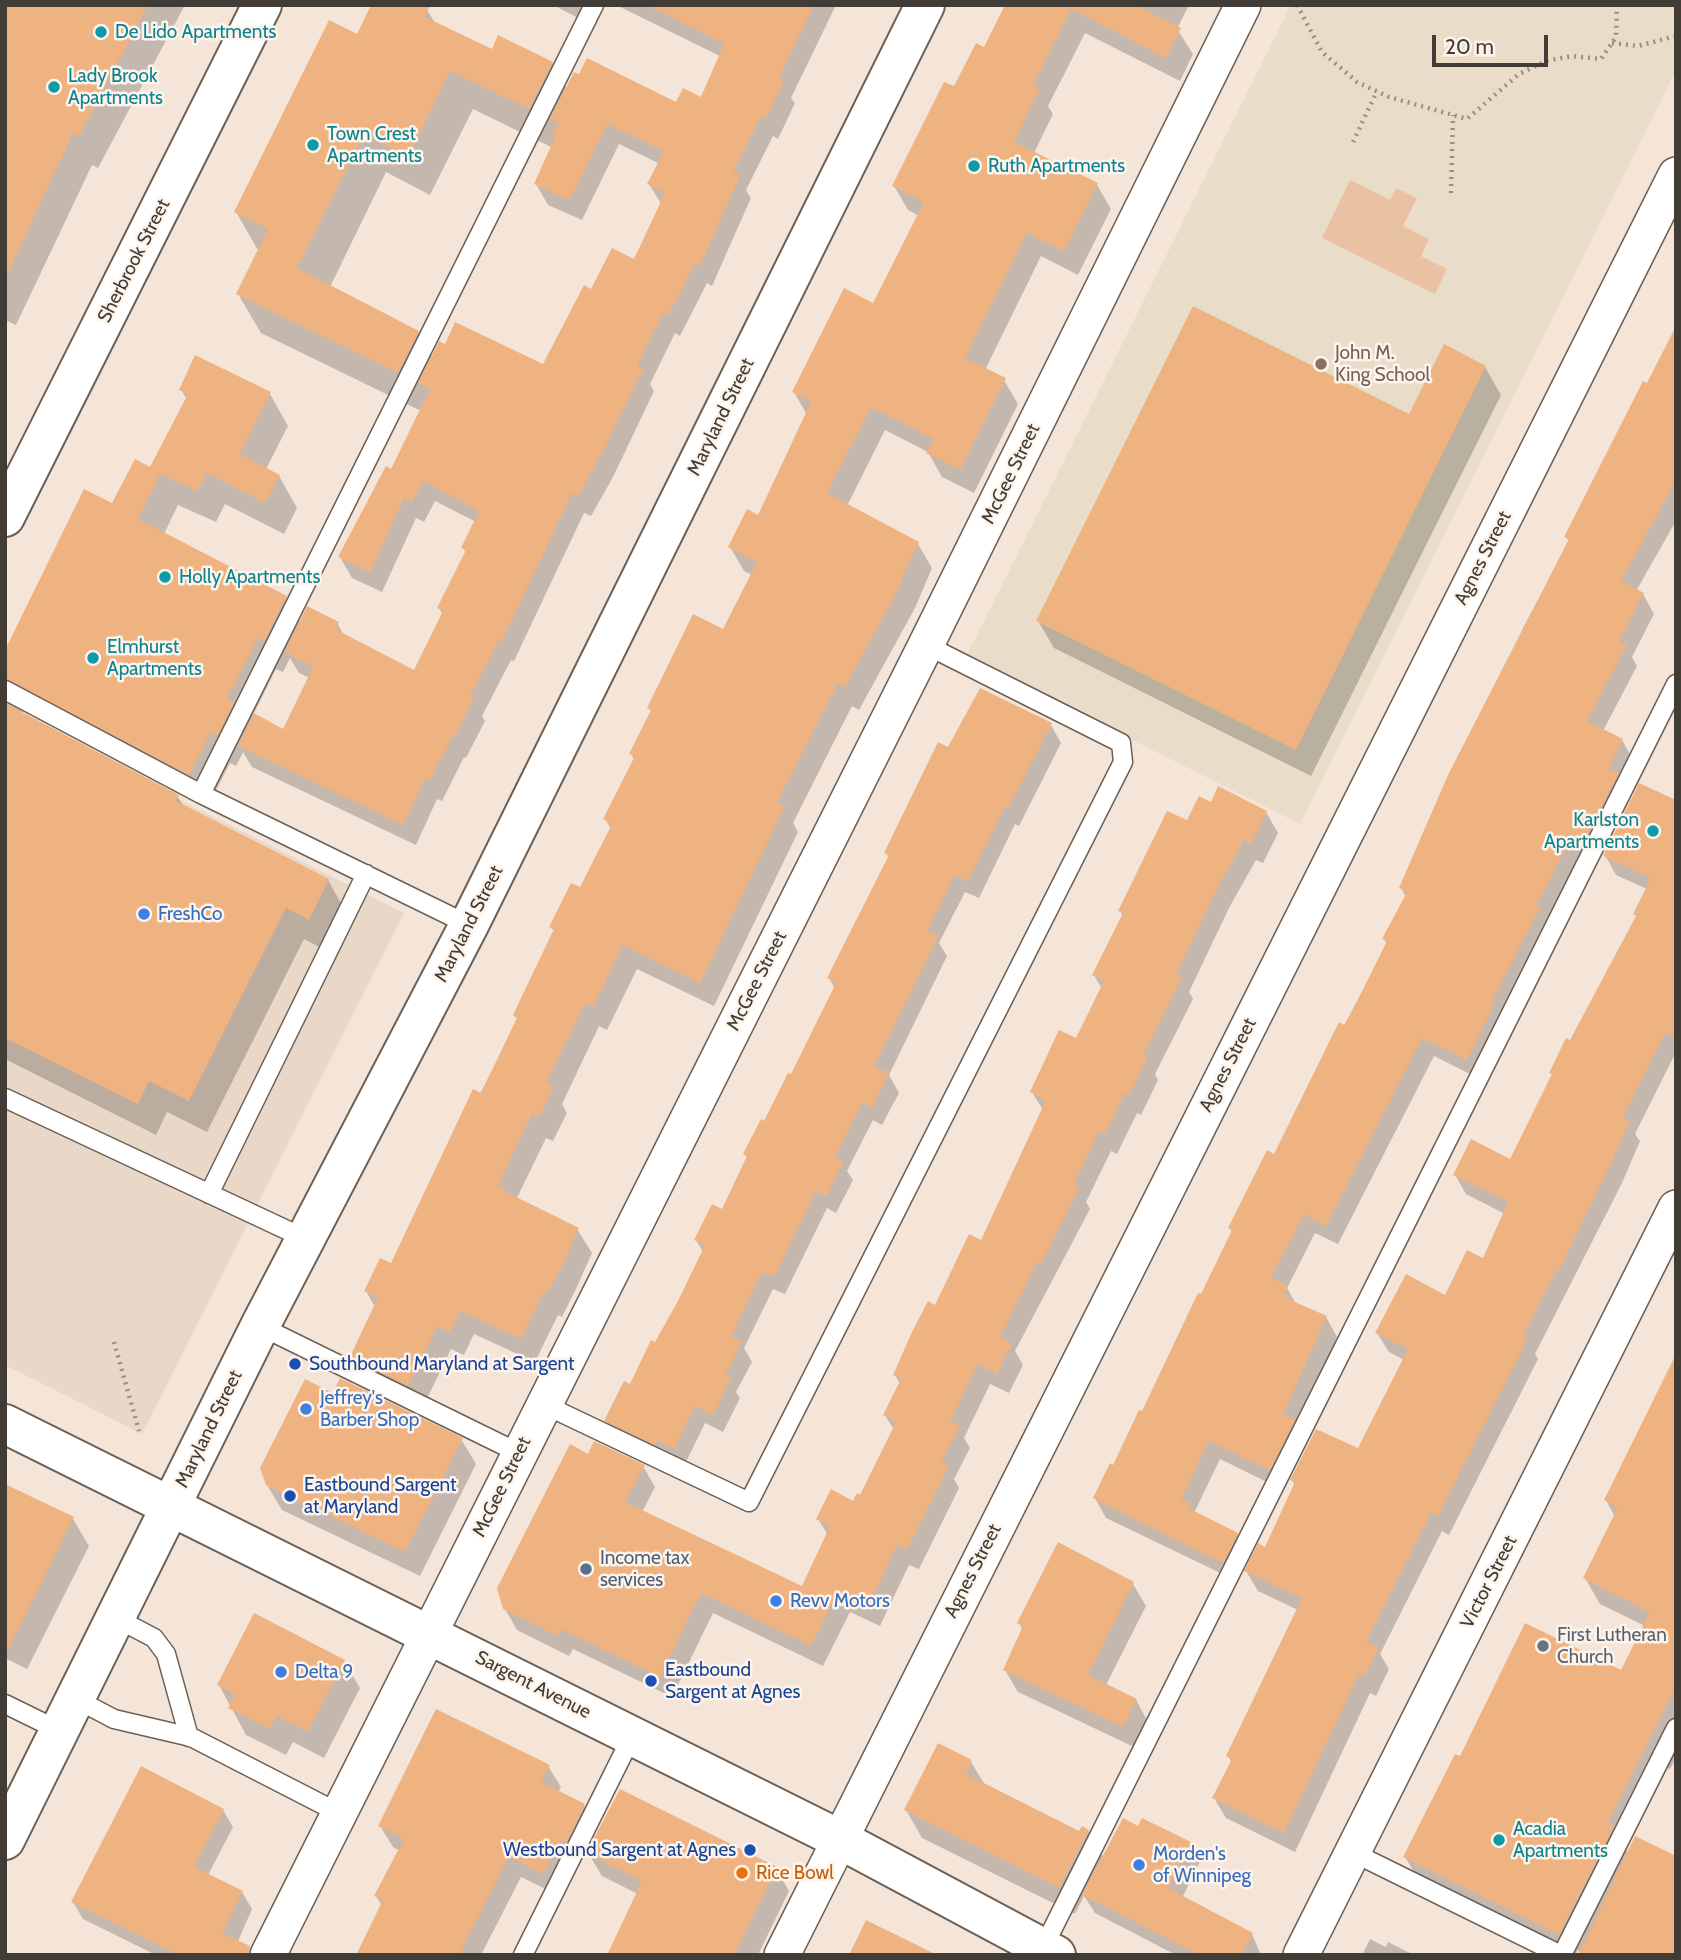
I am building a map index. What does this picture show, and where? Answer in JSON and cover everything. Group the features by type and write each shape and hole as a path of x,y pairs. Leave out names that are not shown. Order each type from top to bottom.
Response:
{"main road":[{"name":"Sherbrook Street","path":"5,517 262,5"},
{"name":"Maryland Street","path":"5,1840 260,1326 469,925 925,5"},
{"name":"Sargent Avenue","path":"5,1424 839,1839 1046,1953"}],"street":[{"name":"McGee Street","path":"268,1955 926,645 1243,5"},
{"name":"Agnes Street","path":"782,1955 1676,175"},
{"name":"Victor Street","path":"1301,1955 1676,1208"}],"lane":[{"path":"201,793 594,5"},
{"path":"543,1404 749,1502 1123,762 1121,743 926,645"},
{"path":"1046,1953 1676,684"},
{"path":"5,690 201,793 469,925"},
{"path":"209,1194 366,874"},
{"path":"5,1098 306,1239"},
{"path":"260,1326 519,1453"},
{"path":"116,1618 154,1638 166,1654 189,1737"},
{"path":"5,1703 68,1715 114,1719 189,1737 339,1813"},
{"path":"1354,1853 1561,1955 1676,1728"},
{"path":"523,1955 632,1736"}],"path":[{"path":"1297,5 1322,52 1357,82 1377,91 1467,119 1519,74 1546,61 1572,56 1601,59 1616,37 1617,5"},
{"path":"1612,43 1638,46 1676,36"},
{"path":"1353,142 1377,91"},
{"path":"1451,193 1454,115"},
{"path":"114,1342 139,1432"}],"shaded area":[{"name":"John M. King School","path":"1291,5 1676,5 1676,70 1300,824 966,657"},
{"path":"1350,180 1390,200 1396,188 1417,198 1403,226 1429,239 1421,256 1447,269 1435,294 1322,238"},
{"path":"5,712 404,913 142,1434 5,1365"}],"building":[{"path":"5,5 148,5 79,136 73,133 5,279"},
{"path":"371,5 430,5 425,17 492,49 498,35 553,62 529,109 450,71 408,157 364,134 297,268 419,331 398,373 236,294 268,229 234,212 329,20 357,34"},
{"path":"647,5 814,5 779,78 784,81 766,118 761,116 733,172 740,175 700,266 695,263 668,316 663,313 637,365 643,369 601,455 578,496 572,493 502,641 499,640 470,696 474,698 454,738 452,737 429,781 425,779 403,825 238,746 254,713 283,729 313,667 285,652 307,606 339,622 335,629 414,670 443,611 437,608 466,550 461,548 479,511 423,481 412,502 404,498 370,572 338,557 386,466 391,469 430,389 418,383 439,341 445,344 455,322 543,364 584,285 591,289 612,248 634,259 665,193 647,184 664,151 607,124 570,200 534,184 555,137 552,136 558,123 550,119 574,72 579,74 587,58 676,102 683,88 701,97 724,44"},
{"path":"1005,5 1136,5 1181,28 1166,58 1071,9 1033,85 1040,88 1014,142 1098,183 1064,251 1027,233 965,358 1006,378 960,470 926,453 934,439 871,407 827,493 919,542 900,581 902,582 845,687 838,683 777,802 785,806 700,983 623,945 593,1007 585,1003 546,1083 554,1087 539,1118 532,1114 498,1185 505,1188 504,1191 579,1228 548,1293 544,1292 521,1339 460,1311 450,1332 437,1326 408,1386 350,1357 378,1297 364,1291 380,1258 391,1263 473,1089 481,1093 517,1018 513,1015 554,929 549,927 571,883 580,887 612,824 603,819 635,756 629,754 651,710 647,708 693,614 723,629 757,562 728,547 747,509 758,515 811,402 792,392 844,288 873,303 924,202 892,186 944,82 954,86 976,43 984,47"},
{"path":"1193,306 1409,414 1444,344 1486,366 1296,750 1036,621"},
{"path":"1676,326 1676,480 1621,581 1644,593 1619,641 1627,645 1587,721 1623,739 1609,769 1619,773 1582,846 1570,840 1536,906 1540,908 1490,1004 1494,1005 1467,1060 1422,1038 1326,1226 1304,1214 1271,1278 1288,1286 1284,1293 1289,1296 1288,1299 1327,1316 1283,1414 1295,1420 1270,1470 1209,1441 1181,1499 1191,1504 1188,1508 1238,1533 1224,1562 1211,1558 1093,1498 1110,1463 1113,1465 1139,1410 1142,1411 1198,1293 1201,1294 1232,1230 1228,1228 1267,1150 1274,1154 1339,1022 1344,1025 1352,1012 1387,941 1382,939 1407,892 1399,888 1448,775 1569,539 1564,537 1643,381 1647,383"},
{"path":"195,355 271,392 239,454 280,475 265,503 207,473 197,491 160,474 138,519 287,596 264,641 258,638 227,699 234,703 218,735 211,732 189,775 5,679 5,650 84,489 112,503 135,459 150,467 188,394 179,390"},
{"path":"980,688 1052,723 968,881 955,875 927,931 938,937 874,1066 889,1073 872,1108 862,1103 835,1157 844,1161 826,1196 816,1191 774,1277 762,1272 731,1336 742,1342 725,1376 731,1378 713,1415 695,1406 674,1449 657,1441 655,1445 604,1421 624,1381 630,1384 651,1340 655,1342 679,1299 705,1245 694,1240 712,1204 722,1209 747,1156 743,1154 761,1119 764,1121 788,1073 791,1074 836,983 827,978 889,855 884,853 938,742 948,747"},
{"name":"FreshCo","path":"5,703 179,795 176,801 329,879 309,920 286,908 189,1101 149,1081 138,1104 5,1038"},
{"path":"1639,783 1676,800 1676,1038 1665,1033 1623,1117 1630,1120 1611,1163 1559,1271 1556,1270 1523,1336 1528,1338 1438,1516 1431,1513 1366,1642 1379,1648 1364,1677 1359,1674 1284,1833 1212,1798 1232,1759 1226,1756 1302,1598 1244,1571 1258,1543 1265,1547 1295,1482 1290,1480 1316,1429 1358,1448 1408,1349 1375,1333 1406,1274 1445,1295 1467,1250 1483,1258 1508,1202 1453,1175 1471,1139 1510,1159 1552,1074 1549,1073 1566,1038 1570,1040 1636,916 1633,914 1651,878 1603,856"},
{"path":"1218,786 1267,811 1251,844 1244,840 1219,885 1176,974 1182,977 1143,1055 1147,1058 1129,1095 1125,1093 1105,1134 1099,1131 1074,1184 1080,1187 1041,1264 1037,1262 1000,1337 1012,1343 997,1374 978,1364 950,1421 960,1426 941,1462 949,1466 907,1550 897,1545 868,1607 838,1592 811,1646 701,1593 660,1677 561,1629 558,1636 503,1609 497,1588 570,1444 588,1454 594,1441 645,1465 625,1502 802,1586 830,1526 816,1519 831,1489 853,1501 857,1493 860,1495 896,1422 883,1415 901,1379 893,1375 912,1332 928,1301 935,1305 969,1234 981,1240 1046,1100 1030,1092 1059,1030 1076,1038 1104,981 1092,975 1123,913 1118,911 1167,811 1187,820 1199,796 1211,802"},
{"path":"1676,1354 1676,1686 1608,1823 1614,1826 1559,1935 1403,1857 1455,1754 1460,1756 1525,1623 1621,1670 1650,1612 1583,1578 1618,1507 1604,1500"},
{"path":"340,1378 463,1438 405,1552 266,1485 260,1468 305,1379 333,1393"},
{"path":"5,1484 74,1517 5,1656"},
{"path":"1058,1542 1134,1582 1088,1675 1137,1699 1123,1727 1003,1670 1023,1626 1017,1623"},
{"name":"Delta 9","path":"254,1613 345,1660 308,1731 277,1716 270,1729 228,1708 235,1694 217,1685"},
{"path":"436,1709 550,1765 541,1782 585,1804 566,1843 561,1840 543,1874 509,1856 459,1955 356,1955 383,1900 374,1896 404,1839 378,1826"},
{"path":"938,1743 972,1760 966,1774 1079,1831 1082,1826 1089,1830 1059,1888 904,1810"},
{"path":"141,1766 224,1809 194,1867 243,1891 222,1933 250,1946 248,1955 178,1955 71,1902"},
{"path":"620,1789 777,1867 734,1955 607,1955 642,1881 586,1853"},
{"name":"Morden's of Winnipeg","path":"1123,1818 1138,1826 1142,1818 1191,1842 1168,1888 1253,1933 1241,1955 1200,1955 1082,1895"},
{"path":"1635,1836 1676,1856 1676,1955 1578,1955"},
{"path":"866,1920 937,1955 849,1955"}],"place":[{"name":"De Lido Apartments","path":"101,32"},
{"name":"Lady Brook Apartments","path":"54,87"},
{"name":"Town Crest Apartments","path":"313,145"},
{"name":"Ruth Apartments","path":"974,166"},
{"name":"John M. King School","path":"1321,364"},
{"name":"Holly Apartments","path":"165,577"},
{"name":"Elmhurst Apartments","path":"93,658"},
{"name":"Karlston Apartments","path":"1653,831"},
{"name":"FreshCo","path":"144,914"},
{"name":"Southbound Maryland at Sargent","path":"295,1364"},
{"name":"Jeffrey's Barber Shop","path":"306,1409"},
{"name":"Eastbound Sargent at Maryland","path":"290,1496"},
{"name":"Income tax services","path":"586,1569"},
{"name":"Revv Motors","path":"776,1601"},
{"name":"First Lutheran Church","path":"1543,1646"},
{"name":"Delta 9","path":"281,1672"},
{"name":"Eastbound Sargent at Agnes","path":"651,1681"},
{"name":"Acadia Apartments","path":"1499,1840"},
{"name":"Westbound Sargent at Agnes","path":"750,1850"},
{"name":"Morden's of Winnipeg","path":"1139,1865"},
{"name":"Rice Bowl","path":"742,1873"}]}
